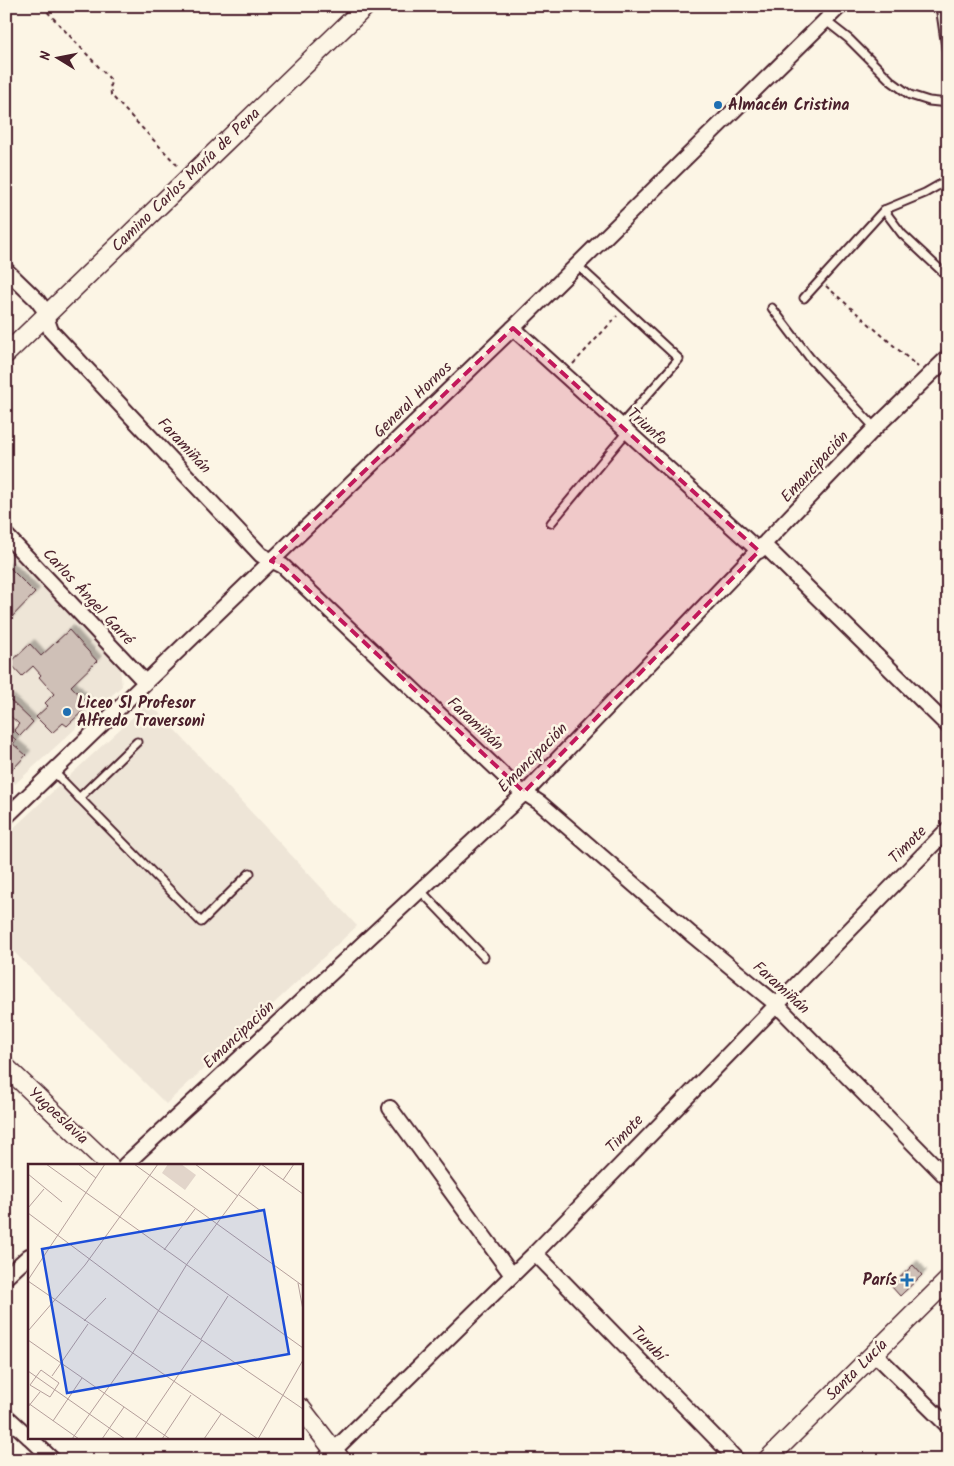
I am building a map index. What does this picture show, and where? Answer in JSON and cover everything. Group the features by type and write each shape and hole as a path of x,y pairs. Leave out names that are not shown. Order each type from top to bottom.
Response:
{"street":[{"name":"Camino Carlos María de Pena","path":"6,354 366,6"},
{"name":"General Hornos","path":"6,817 513,328 840,6"},
{"name":"Faramiñán","path":"6,270 37,300 52,331 261,555 283,566 524,792 776,1004 948,1178"},
{"name":"Triunfo","path":"513,328 623,430 762,549 948,726"},
{"name":"Emancipación","path":"126,1164 524,792 762,549 875,428 948,356"},
{"name":"Carlos Ángel Garré","path":"6,535 145,682"},
{"name":"Timote","path":"333,1457 535,1253 948,829"},
{"name":"Yugoeslavia","path":"6,1068 108,1164"},
{"path":"390,1108 512,1275"},
{"name":"Turubí","path":"535,1253 737,1460"},
{"path":"6,1277 28,1257"},
{"name":"Santa Lucía","path":"767,1460 948,1280"},
{"path":"874,1353 948,1426"},
{"path":"302,1410 333,1457"},
{"path":"6,1416 28,1436"},
{"path":"30,1438 53,1460"}],"lane":[{"path":"940,6 948,61"},
{"path":"945,6 948,9"},
{"path":"826,21 849,40 891,81 910,95 929,101 948,103"},
{"path":"804,298 884,210 925,193 948,180"},
{"path":"884,210 902,234 948,277"},
{"path":"551,523 679,358 577,265"},
{"path":"772,308 810,358 875,428"},
{"path":"80,798 138,742"},
{"path":"53,772 201,922 250,873"},
{"path":"420,890 484,957"}],"path":[{"path":"42,6 110,79 111,95 190,177"},
{"path":"820,282 928,376"},
{"path":"563,375 624,308"}],"highlighted area":[{"path":"513,328 759,551 524,792 283,566 271,561"}],"shaded area":[{"path":"6,546 120,668 122,686 15,784 6,774"},
{"path":"149,702 357,926 166,1104 6,944 6,835"}],"building":[{"path":"8,566 35,593 6,623 6,568"},
{"path":"69,630 97,661 71,686 89,705 67,726 63,723 52,733 36,717 48,706 45,703 54,694 39,677 41,675 33,666 22,676 10,663 30,644 41,656"},
{"path":"9,699 33,722 20,736 14,730 19,724 8,714 6,717 6,702"},
{"path":"6,731 16,740 13,744 26,755 13,769 6,763"},
{"name":"París","path":"913,1265 922,1275 900,1296 891,1286"}],"place":[{"name":"Almacén Cristina","path":"718,105"},
{"name":"Liceo 51 Profesor Alfredo Traversoni","path":"67,712"},
{"name":"París","path":"907,1280"}]}
